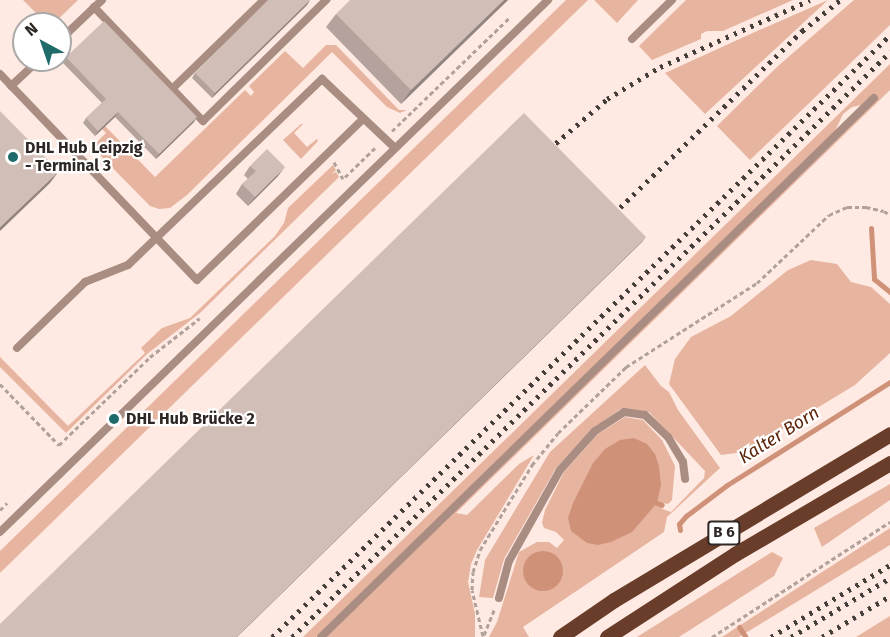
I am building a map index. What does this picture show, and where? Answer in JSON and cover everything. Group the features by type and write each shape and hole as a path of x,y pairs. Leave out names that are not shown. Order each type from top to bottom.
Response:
{"main road":[{"name":"B 6","path":"560,637 614,600 890,434"},
{"name":"B 6","path":"607,637 735,554 890,463"}],"lane":[{"path":"72,28 102,0"},
{"path":"172,89 264,0"},
{"path":"94,7 203,121 326,0"},
{"path":"0,532 548,0"},
{"path":"632,39 672,0"},
{"path":"11,86 26,72"},
{"path":"0,74 197,280 363,119"},
{"path":"17,348 86,282 128,265 322,79 394,147"},
{"path":"321,637 874,98"},
{"path":"499,598 509,561 560,470 595,431 624,412 645,415 668,437 683,462 686,479"}],"path":[{"path":"329,153 343,179 509,18"},
{"path":"483,637 472,590 473,572 480,550 532,465 558,433 626,367 757,283 829,215 847,207 866,207 884,211 890,215"},
{"path":"0,384 59,445 150,357 202,316"},
{"path":"0,510 7,503"},
{"path":"712,637 890,522"},
{"path":"483,637 499,598"}],"shaded area":[{"path":"23,0 78,0 66,12 35,12"},
{"path":"566,0 588,0 0,573 0,551"},
{"path":"594,0 638,0 617,23"},
{"path":"686,0 793,0 723,31 707,31 701,34 701,39 652,60 639,46"},
{"path":"828,0 705,114 665,73 746,36"},
{"path":"854,0 890,0 890,25 750,160 717,126 778,66"},
{"path":"326,45 336,45 399,110 407,110 400,113 387,107 332,52 187,195 170,208 159,209 150,206 92,147 106,133 102,129 105,126 155,177 245,90 251,96 254,92 249,86 285,51 303,68"},
{"path":"890,64 890,90 456,513 467,515 519,464 534,455 477,550 471,564 468,582 475,614 475,637 325,637 824,142 316,637 303,637","holes":["861,105 835,131 843,114 852,107"]},
{"path":"303,124 294,133 307,147 317,139 318,141 301,159 283,140"},
{"path":"333,165 336,170 332,174 336,172 339,177 200,313 147,354 66,433 0,367 0,357 68,426 145,353 141,348 162,328 190,318 275,236 284,223 288,208"},
{"path":"811,260 837,264 851,282 871,287 890,304 890,353 855,385 744,452 721,455 669,384 675,359 691,337 731,316 788,270"},
{"path":"645,365 661,386 669,392 678,410 720,468 667,517 664,532 523,627 529,637 489,637 497,622 519,552 537,542 549,542 557,548 564,540 556,532 544,528 542,523 545,510 564,472 598,434 625,417 643,420 662,440 675,466 672,500 668,504 663,503 661,508 665,510 671,512 704,478 705,471 649,412 622,408 592,429 556,468 504,559 493,598 479,597 485,560 550,452"},
{"path":"634,438 647,444 655,454 661,485 657,503 632,532 611,542 598,545 587,543 571,531 568,518 573,503 593,463 605,449 620,440"},
{"path":"890,484 890,500 822,547 814,528"},
{"path":"890,528 890,545 739,637 722,637"},
{"path":"543,551 551,552 557,557 562,563 562,579 557,585 551,590 543,591 535,590 529,585 524,579 523,571 524,563 529,557 535,552"},
{"path":"772,552 783,558 774,576 679,637 637,637"},
{"path":"890,616 890,637 856,637"}],"building":[{"path":"268,0 310,0 215,93 195,73"},
{"path":"350,0 504,0 411,90 336,14"},
{"path":"104,21 197,117 159,154 118,112 98,131 86,118 106,99 72,63 72,51"},
{"name":"DHL Hub Leipzig - Terminal 3","path":"0,111 59,171 0,227"},
{"path":"524,113 646,237 236,637 0,637 0,624"},
{"path":"267,149 285,167 255,197 242,184 256,171 250,166"}],"waterway":[{"name":"Kalter Born","path":"871,228 874,279 890,292"},
{"name":"Kalter Born","path":"680,530 679,524 686,516 727,485 890,382"},
{"name":"Kalter Born","path":"657,503 662,505"},
{"name":"Kalter Born","path":"739,627 745,636"}],"railway":[{"path":"542,155 607,99 660,67 810,0"},
{"path":"607,220 802,31 840,0"},
{"path":"272,637 890,35"},
{"path":"292,637 890,52"},
{"path":"771,637 890,565"},
{"path":"791,637 890,578"},
{"path":"822,637 890,596"}],"place":[{"name":"DHL Hub Leipzig - Terminal 3","path":"13,157"},
{"name":"DHL Hub Brücke 2","path":"114,419"}]}
